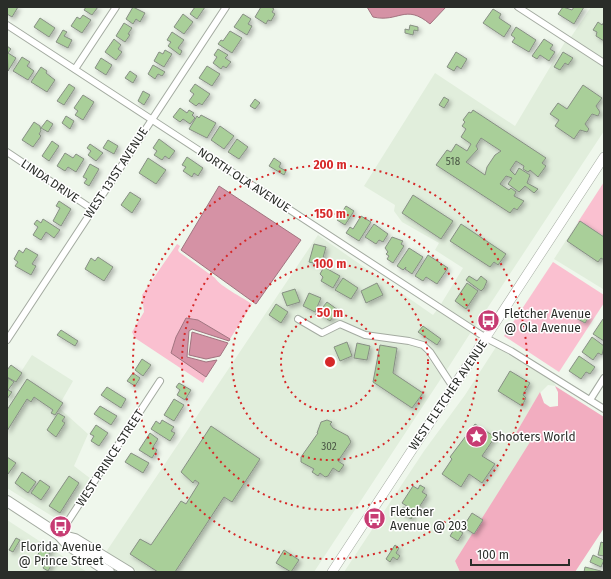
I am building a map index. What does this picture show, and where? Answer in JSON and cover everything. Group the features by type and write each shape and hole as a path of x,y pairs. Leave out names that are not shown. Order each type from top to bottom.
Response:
{"main road":[{"name":"WEST FLETCHER AVENUE","path":"332,572 604,157"},
{"path":"7,501 59,535 68,546 109,572"},
{"path":"59,535 75,539 129,572"}],"street":[{"path":"75,69 116,7"},
{"name":"WEST 131ST AVENUE","path":"7,340 226,7"},
{"path":"518,7 604,63"},
{"name":"NORTH OLA AVENUE","path":"7,25 486,338 511,351 604,409"},
{"name":"LINDA DRIVE","path":"7,152 92,209"},
{"path":"298,319 322,333 340,324 365,335 409,341 423,346 430,352 453,387"},
{"path":"590,400 604,378"},
{"name":"WEST PRINCE STREET","path":"59,535 160,381"}],"shaded area":[{"path":"367,7 446,7 430,24 421,18 408,14 389,18 373,17"},
{"path":"591,7 604,7 604,59 571,37"},
{"path":"565,42 604,67 604,131 475,327 441,304 463,268 435,250 439,243 402,222 394,211 395,205 364,186 435,73 515,126"},
{"path":"604,182 604,236 578,222"},
{"path":"219,186 301,240 256,304 181,250"},
{"path":"578,222 604,236 603,289 554,259"},
{"path":"318,235 433,315 437,310 471,332 446,371 432,350 425,343 412,338 366,332 341,321 322,329 296,314 293,320 320,336 324,336 340,328 365,339 411,344 421,348 442,377 314,572 138,572 106,552"},
{"path":"177,244 180,246 178,250 179,252 227,288 252,304 230,339 198,320 186,318 172,353 206,377 203,383 135,338 132,332 144,312 142,295"},
{"path":"553,262 604,295 604,303 559,372 504,336"},
{"path":"186,318 198,320 230,339 229,341 192,329 189,331 187,357 206,362 217,360 206,377 171,353 176,337"},
{"path":"192,332 228,343 220,356 206,359 189,355"},
{"path":"496,347 553,381 556,386 548,385 540,393 516,433 531,442 455,561 460,572 344,572 424,451 465,395"},
{"path":"32,355 73,381 58,407 88,434 74,466 91,479 63,523 7,488 7,393"},
{"path":"555,386 604,417 604,528 575,572 460,572 455,561 530,442 516,433 540,392 544,403 550,407 558,406 558,392"},
{"path":"7,520 87,572 7,572"}],"building":[{"path":"7,7 18,7 12,17 7,14"},
{"path":"86,7 98,7 92,15 84,10"},
{"path":"133,7 145,13 140,22 136,19 133,24 126,19"},
{"path":"195,7 205,7 197,19 190,14"},
{"path":"261,7 271,7 274,9 272,12 275,14 271,21 268,20 266,24 255,17"},
{"path":"563,7 572,10 574,7 584,7 574,24 558,14"},
{"path":"493,9 501,14 499,18 511,26 504,37 483,23"},
{"path":"183,14 193,22 184,34 174,27"},
{"path":"243,14 251,19 248,24 252,26 247,35 234,27"},
{"path":"83,15 91,20 82,33 71,26 77,17 80,19"},
{"path":"40,18 55,28 49,37 34,27"},
{"path":"598,22 602,25 604,22 604,41 596,36 597,32 593,30"},
{"path":"124,23 132,28 128,34 130,35 125,42 116,36"},
{"path":"410,25 418,27 418,31 414,30 413,35 405,33 405,29 409,30"},
{"path":"516,27 536,40 529,52 512,42 515,38 511,35"},
{"path":"63,30 67,32 64,36 72,40 68,48 56,42"},
{"path":"230,31 242,38 232,53 218,44 221,40 223,41"},
{"path":"172,32 184,40 178,48 182,51 180,55 168,46 171,42 167,40"},
{"path":"114,39 121,45 118,49 122,52 116,60 105,52"},
{"path":"544,39 553,45 550,49 555,52 549,61 540,55 537,59 532,56"},
{"path":"7,46 11,49 8,53 16,58 8,71"},
{"path":"218,49 228,55 225,58 231,62 226,68 223,66 221,69 213,63 217,57 214,55"},
{"path":"165,50 172,54 164,67 154,61 159,52 163,54"},
{"path":"456,52 467,59 461,69 457,66 454,71 447,67"},
{"path":"563,52 573,58 568,65 565,63 560,70 554,67"},
{"path":"22,57 30,62 27,66 34,71 28,80 13,71"},
{"path":"101,58 112,65 106,75 95,68"},
{"path":"153,65 165,72 162,76 158,74 155,79 148,74"},
{"path":"207,66 220,74 212,86 199,78"},
{"path":"41,67 55,80 47,92 31,82"},
{"path":"130,71 137,76 133,83 125,78"},
{"path":"69,84 75,88 64,105 57,101"},
{"path":"195,84 210,94 202,105 199,103 196,106 189,101 194,94 190,91"},
{"path":"583,85 602,98 596,106 600,112 598,116 592,114 585,124 589,129 587,132 580,130 574,139 555,126 559,120 550,114 558,103 567,109"},
{"path":"143,91 150,95 144,105 138,101"},
{"path":"83,95 94,102 83,120 75,115 78,111 74,108"},
{"path":"444,97 449,100 444,108 439,105"},
{"path":"255,99 260,103 255,109 250,106"},
{"path":"180,108 187,113 189,110 194,113 192,115 195,118 190,124 183,119 180,122 173,117"},
{"path":"473,110 546,158 542,163 546,166 538,177 530,170 528,172 523,169 524,166 516,161 510,170 515,175 519,168 530,175 527,183 538,189 534,193 525,186 519,192 508,184 512,178 506,176 500,184 509,190 511,188 516,192 514,196 524,201 517,210 514,208 510,213 436,165 447,150 451,152 456,144 467,151 471,144 461,137 466,129 462,126 465,122 463,120 469,112 471,113","holes":["481,138 501,151 495,155 487,167 485,175 466,162 478,149 476,146"]},
{"path":"201,115 216,123 207,138 189,129 197,116 199,118"},
{"path":"66,116 74,121 70,129 62,123"},
{"path":"47,120 53,124 48,132 41,128"},
{"path":"34,122 40,126 41,131 39,134 41,136 33,147 22,140"},
{"path":"220,126 234,136 224,149 211,140"},
{"path":"159,139 175,151 169,159 165,156 162,160 154,155 157,151 153,148"},
{"path":"237,139 248,147 239,159 228,152"},
{"path":"108,140 118,146 114,154 103,148"},
{"path":"52,141 59,146 49,161 42,156"},
{"path":"90,144 103,153 96,161 88,155 91,151 87,148"},
{"path":"65,153 73,158 76,154 84,159 76,172 68,167 65,171 57,166"},
{"path":"187,157 203,168 198,176 194,173 192,177 183,171 186,167 182,165"},
{"path":"148,158 166,170 156,184 139,173"},
{"path":"274,158 281,163 279,167 286,171 284,175 269,166"},
{"path":"90,164 99,169 89,186 84,183 87,179 83,177"},
{"path":"130,192 141,199 132,213 121,205"},
{"path":"413,195 453,221 441,239 402,213"},
{"path":"59,201 71,209 61,226 53,221 60,208 56,206"},
{"path":"346,206 354,211 345,225 337,220"},
{"path":"361,216 371,222 359,241 346,233 350,227 353,229"},
{"path":"43,219 60,230 54,238 46,232 41,240 33,235 38,227 34,224 37,220 41,223"},
{"path":"580,221 604,237 604,260 601,258 598,262 567,241"},
{"path":"374,224 388,234 383,242 379,240 376,244 365,237"},
{"path":"461,224 506,254 498,265 494,262 490,267 450,241"},
{"path":"392,237 403,241 401,244 404,246 393,263 387,259 389,256 386,254 388,252 385,248"},
{"path":"314,244 326,247 321,265 309,262"},
{"path":"26,248 38,255 32,264 36,266 31,275 15,266 18,262 14,259 19,250 23,253"},
{"path":"409,248 423,257 412,274 405,269 406,267 403,270 397,266"},
{"path":"428,255 448,268 437,284 426,277 423,281 415,276"},
{"path":"98,257 113,267 104,281 85,269 91,258 95,261"},
{"path":"324,267 340,276 333,288 321,281 323,277 320,274"},
{"path":"469,276 477,281 481,276 487,281 481,291 466,280"},
{"path":"343,278 358,288 351,299 335,290"},
{"path":"377,283 383,295 366,303 361,291"},
{"path":"467,283 478,291 466,309 455,301"},
{"path":"295,289 300,302 287,306 282,293"},
{"path":"309,293 321,298 315,312 303,306"},
{"path":"327,302 338,310 330,321 318,313"},
{"path":"276,304 288,312 281,323 269,315"},
{"path":"580,311 589,317 585,323 576,318"},
{"path":"603,319 604,320 604,341 593,334"},
{"path":"423,326 441,339 437,345 418,332"},
{"path":"61,330 78,341 75,346 57,335"},
{"path":"592,337 604,346 602,355 598,353 593,360 582,352"},
{"path":"347,342 352,356 340,361 334,347"},
{"path":"357,343 370,346 367,360 354,358"},
{"path":"380,345 397,348 393,373 423,393 412,408 373,382"},
{"path":"579,356 595,367 590,374 586,372 581,379 569,371"},
{"path":"142,359 151,365 143,376 135,370"},
{"path":"11,365 22,373 16,382 7,377 7,370"},
{"path":"510,371 530,383 523,395 526,398 522,406 498,391"},
{"path":"133,373 140,378 135,386 127,381"},
{"path":"8,378 14,382 8,390 12,392 7,399"},
{"path":"27,379 63,403 55,415 51,413 53,410 34,397 31,402 27,399 7,431 7,410"},
{"path":"179,383 191,390 185,400 177,395 180,390 176,387"},
{"path":"107,387 126,399 121,408 101,395"},
{"path":"174,399 184,405 174,421 164,415"},
{"path":"100,406 117,416 111,425 94,414"},
{"path":"58,413 65,417 62,421 65,423 56,437 47,430"},
{"path":"162,420 174,427 171,431 175,433 170,441 151,429 156,421 160,424"},
{"path":"327,420 332,422 330,424 333,428 348,436 351,442 338,461 344,465 339,472 333,468 328,476 325,477 320,473 318,476 312,472 314,469 301,462 301,457 318,433 321,422"},
{"path":"475,424 495,437 482,456 495,464 482,483 469,474 461,487 442,474 452,459 450,457"},
{"path":"96,425 108,433 99,446 91,441 94,436 90,434"},
{"path":"211,426 260,459 232,502 224,497 175,572 158,572 130,554 140,539 151,545 181,501 186,504 199,483 195,480 193,483 181,472"},
{"path":"150,433 158,439 153,447 157,450 152,458 139,450"},
{"path":"131,453 149,463 143,473 125,462"},
{"path":"7,457 16,463 8,474 7,474"},
{"path":"22,472 36,482 28,493 15,483"},
{"path":"69,476 79,483 60,513 49,506"},
{"path":"40,480 50,487 41,500 31,493"},
{"path":"420,485 425,488 422,492 427,495 416,512 402,503 413,486 418,489"},
{"path":"403,507 414,514 411,519 400,512"},
{"path":"472,513 483,520 474,534 463,527"},
{"path":"455,528 463,533 458,541 450,536"},
{"path":"16,538 20,540 13,552 9,550"},
{"path":"41,542 52,549 45,561 37,556 42,548 38,546"},
{"path":"601,542 604,543 604,556 598,555"},
{"path":"395,545 399,548 396,553 400,556 397,560 393,557 390,562 386,559"},
{"path":"284,550 299,560 291,572 276,563"},
{"path":"593,555 604,560 601,567 590,562"},
{"path":"49,559 53,562 48,571 43,568"},
{"path":"585,567 601,571 584,572"}],"place":[{"name":"Fletcher Avenue @ Ola Avenue","path":"489,321"},
{"name":"Shooters World","path":"476,437"},
{"name":"Fletcher Avenue @ 203","path":"374,519"},
{"name":"Florida Avenue @ Prince Street","path":"61,526"}]}
